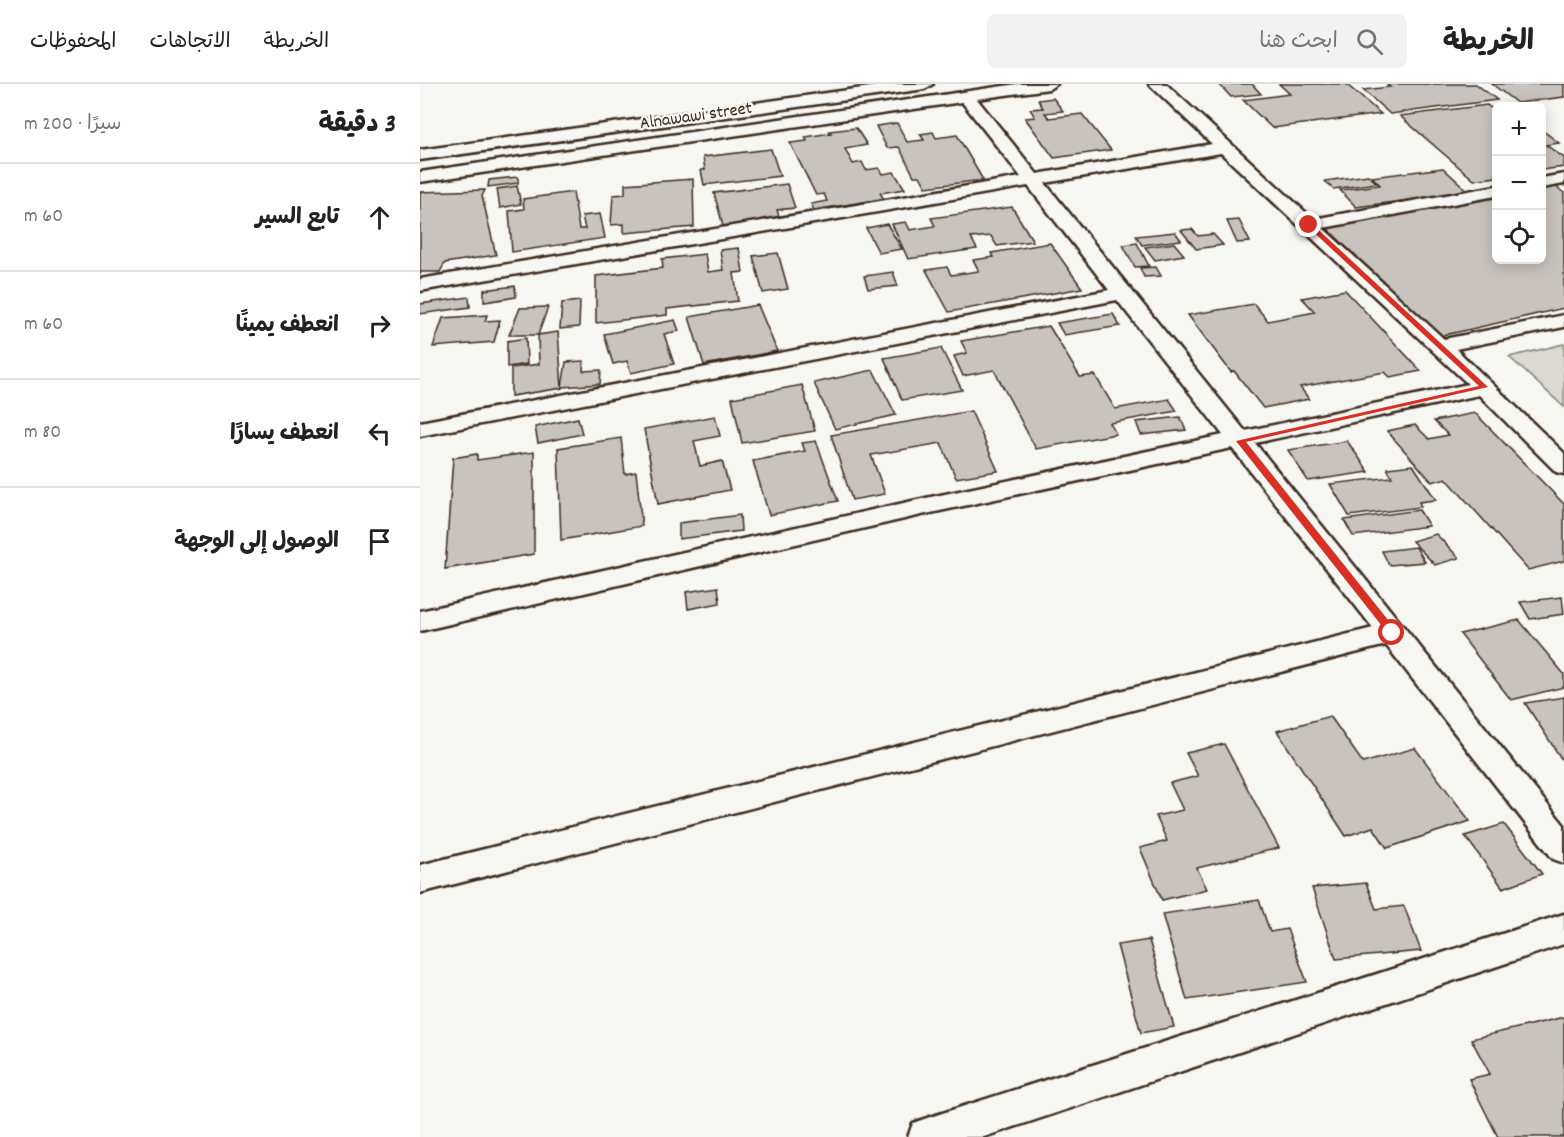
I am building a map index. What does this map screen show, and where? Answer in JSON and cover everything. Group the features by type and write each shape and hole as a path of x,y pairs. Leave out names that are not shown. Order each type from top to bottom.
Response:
{"street":[{"path":"420,155 925,84"},
{"name":"Alnawawi street","path":"420,177 967,97 1010,87 1049,84"},
{"path":"1157,84 1484,387 1564,466"},
{"path":"967,97 1564,849"},
{"path":"420,285 1225,147"},
{"path":"1309,225 1492,192"},
{"path":"420,429 1123,293"},
{"path":"1440,346 1564,321"},
{"path":"420,621 926,506 1240,441 1484,387"},
{"path":"420,879 1392,633"},
{"path":"927,1137 1564,929"}],"shaded area":[{"path":"1564,344 1564,407 1509,357"}],"building":[{"path":"1219,84 1252,84 1261,94 1231,97"},
{"path":"1279,84 1346,84 1381,114 1272,128 1243,100 1290,94"},
{"path":"1386,84 1476,84 1497,100 1390,114 1363,90 1390,87"},
{"path":"1492,84 1564,84 1564,97 1516,102"},
{"path":"1053,98 1063,111 1045,113 1049,118 1082,114 1111,150 1054,158 1025,118 1035,117 1030,109 1043,108 1038,100"},
{"path":"1487,105 1492,109 1492,178 1474,180 1400,116"},
{"path":"897,123 907,142 924,140 920,134 933,132 936,138 957,135 983,180 926,187 920,176 914,176 899,147 887,148 876,126"},
{"path":"856,128 867,145 845,149 853,164 862,162 866,170 879,168 883,174 894,172 905,189 880,193 884,199 814,210 811,204 827,201 824,194 816,195 790,143 807,141 805,137 831,133 829,131"},
{"path":"1546,133 1559,143 1546,145"},
{"path":"1546,145 1564,158 1564,167 1546,169"},
{"path":"771,149 780,176 704,185 701,170 705,170 703,157"},
{"path":"1443,168 1469,192 1356,207 1340,190 1380,185 1372,177"},
{"path":"1368,175 1377,183 1333,189 1325,181"},
{"path":"518,177 518,183 488,187 489,180"},
{"path":"693,179 694,227 624,233 624,224 611,225 613,195 625,194 625,184"},
{"path":"787,184 795,208 777,210 780,219 723,226 714,193"},
{"path":"517,186 521,204 500,208 497,189"},
{"path":"1555,186 1564,193 1564,308 1440,336 1327,228 1492,197 1492,264 1546,264 1546,187"},
{"path":"485,190 482,196 496,255 445,263 440,272 421,272 420,275 420,192"},
{"path":"573,192 579,229 585,229 582,216 600,214 605,238 512,252 509,211 524,209 523,199"},
{"path":"1012,207 1033,241 997,246 991,236 971,238 977,249 908,259 892,224 906,222 910,230 935,226 931,218"},
{"path":"1239,220 1250,242 1237,243 1227,221"},
{"path":"887,224 902,249 879,253 866,228"},
{"path":"1192,229 1198,236 1213,234 1223,245 1196,249 1181,230"},
{"path":"1175,232 1181,240 1142,245 1136,236"},
{"path":"1050,243 1082,288 949,312 926,270 947,267 951,275 979,271 973,260 994,257 991,253"},
{"path":"1137,243 1149,266 1135,267 1123,245"},
{"path":"1174,243 1184,255 1155,260 1145,247"},
{"path":"739,248 743,272 734,273 738,301 667,309 667,315 596,323 596,276 663,268 662,259 705,254 708,272 723,270 720,250"},
{"path":"778,253 788,289 763,293 753,256"},
{"path":"1156,267 1161,276 1144,277 1140,268"},
{"path":"893,272 898,286 868,289 864,276"},
{"path":"515,286 516,297 484,302 484,290"},
{"path":"1345,290 1421,371 1390,377 1385,372 1300,387 1309,399 1263,408 1234,371 1231,372 1188,315 1254,304 1268,321 1315,312 1302,298"},
{"path":"469,297 470,307 420,314 420,304"},
{"path":"580,301 579,327 560,329 562,303"},
{"path":"758,305 777,351 704,365 689,317"},
{"path":"548,307 538,335 509,335 520,308"},
{"path":"1113,314 1120,326 1064,335 1057,323"},
{"path":"487,315 485,321 500,320 494,342 433,347 443,318"},
{"path":"675,320 679,331 664,334 674,364 631,373 627,361 613,364 604,334"},
{"path":"1049,326 1080,377 1095,375 1115,409 1169,399 1177,411 1110,423 1116,434 1036,449 994,370 963,376 954,356 967,353 961,341"},
{"path":"558,332 562,388 511,396 511,368 539,364 538,335"},
{"path":"526,338 527,364 507,367 507,341"},
{"path":"941,348 962,390 902,400 884,358"},
{"path":"584,361 583,371 601,370 600,384 562,387 566,362"},
{"path":"873,370 896,415 835,429 814,383"},
{"path":"802,385 815,431 742,443 732,398"},
{"path":"971,411 998,471 956,478 941,443 871,455 885,494 852,500 831,435"},
{"path":"1475,413 1564,504 1564,561 1528,570 1446,478 1432,482 1387,431 1415,425 1429,439 1448,435 1434,421"},
{"path":"715,416 720,436 694,441 700,466 722,461 730,490 658,504 644,429"},
{"path":"1180,417 1186,430 1141,435 1136,422"},
{"path":"578,418 582,434 538,443 535,427"},
{"path":"621,438 625,474 636,472 642,526 561,540 558,448"},
{"path":"816,441 838,501 769,515 753,461 805,451 802,443"},
{"path":"1347,441 1369,472 1308,481 1288,450"},
{"path":"534,452 534,554 445,569 453,458 477,454 477,460"},
{"path":"1413,465 1436,500 1419,502 1421,507 1349,516 1330,484 1392,477 1387,468"},
{"path":"1419,510 1429,526 1353,536 1344,520"},
{"path":"740,515 741,531 679,539 679,523"},
{"path":"1436,534 1459,558 1435,565 1412,541"},
{"path":"1416,547 1425,562 1389,565 1382,551"},
{"path":"718,587 720,603 688,609 686,592"},
{"path":"1562,597 1564,614 1530,619 1520,602"},
{"path":"1519,620 1564,674 1564,687 1511,700 1460,634"},
{"path":"1564,697 1564,763 1525,703"},
{"path":"1330,716 1363,763 1415,748 1470,821 1387,848 1373,827 1346,836 1277,731"},
{"path":"1224,744 1279,848 1197,868 1207,889 1162,900 1140,848 1167,841 1156,816 1183,810 1170,783 1198,776 1186,753"},
{"path":"1504,824 1542,874 1503,888 1465,836"},
{"path":"1366,883 1376,909 1404,906 1421,951 1336,959 1312,888"},
{"path":"1259,900 1270,932 1287,929 1307,982 1187,1000 1162,914"},
{"path":"1149,940 1174,1027 1141,1033 1117,945"},
{"path":"1564,1017 1564,1137 1498,1137 1469,1079 1490,1074 1471,1039"}],"route":[{"path":"1309,225 1484,387 1240,441 1392,633"}]}
